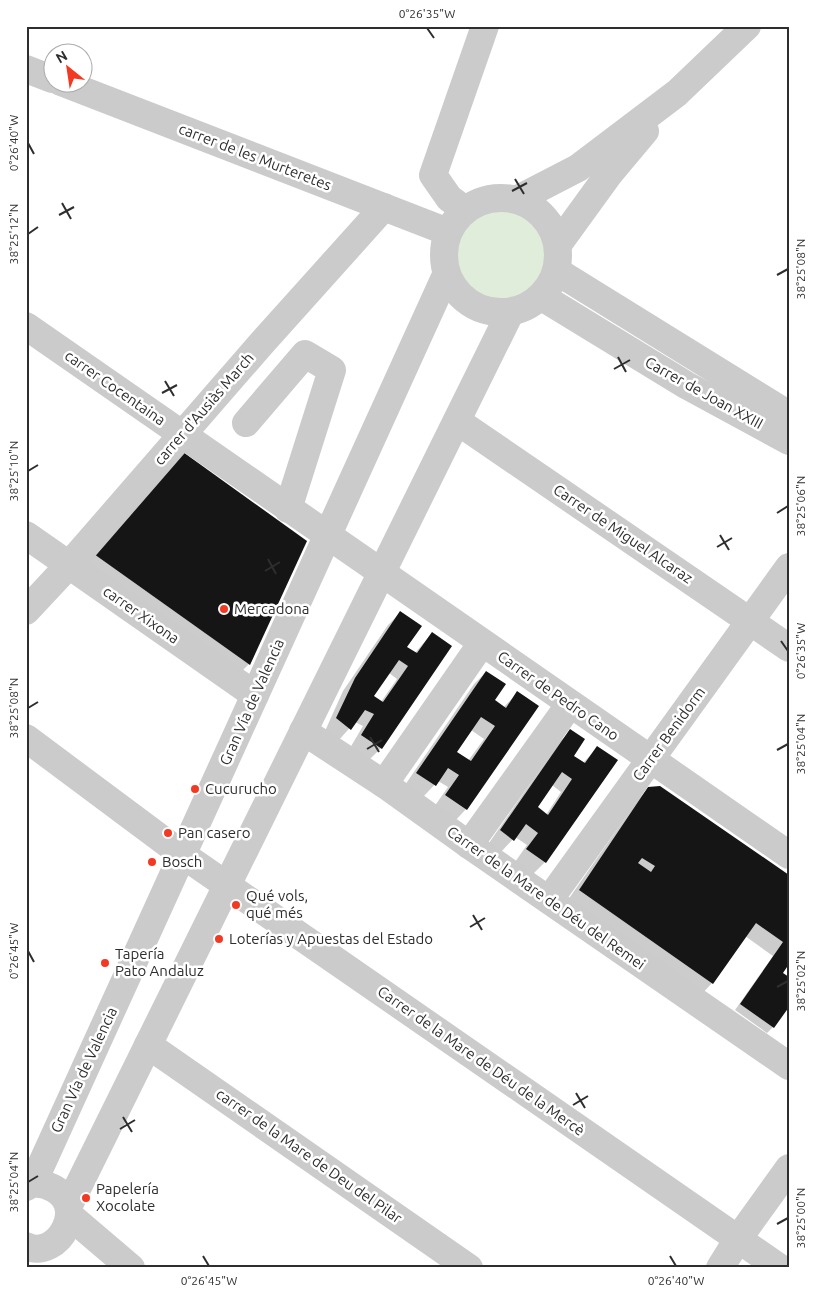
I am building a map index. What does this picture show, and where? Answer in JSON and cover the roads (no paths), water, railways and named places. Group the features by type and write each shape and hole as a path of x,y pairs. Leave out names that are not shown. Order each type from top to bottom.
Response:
{"street":[{"path":"465,210 449,198 433,175 485,26"},
{"path":"518,199 578,168 676,93 747,26"},
{"path":"26,69 42,75"},
{"name":"carrer de les Murteretes","path":"87,92 448,232"},
{"path":"559,243 609,174 676,93"},
{"path":"490,198 518,199 536,209 551,224 559,243 558,272 542,297 510,313 483,311 460,297 446,275 443,254 448,232 465,210 490,198"},
{"name":"carrer d'Ausiàs March","path":"26,611 69,565 261,344 384,207"},
{"name":"Carrer de Joan XXIII","path":"558,272 789,415"},
{"name":"Gran Vía de Valencia","path":"30,1185 183,854 446,275"},
{"name":"Carrer de Joan XXIII","path":"542,297 686,385 789,441"},
{"path":"38,1253 56,1241 65,1228 70,1210 148,1045 510,313"},
{"name":"carrer Cocentaina","path":"26,326 327,536"},
{"path":"246,423 306,354 332,370 288,508"},
{"name":"Carrer de Miguel Alcaraz","path":"456,421 789,648"},
{"name":"carrer Xixona","path":"26,534 255,695"},
{"name":"Carrer de Pedro Cano","path":"327,536 789,855"},
{"name":"Carrer Benidorm","path":"548,900 789,567"},
{"path":"384,784 482,644"},
{"path":"469,845 570,704"},
{"name":"Carrer de la Mare de Déu del Remei","path":"303,731 384,784 789,1066"},
{"name":"Carrer de la Mare de Déu de la Mercè","path":"26,738 227,886 780,1268"},
{"name":"carrer de la Mare de Deu del Pilar","path":"148,1045 469,1268"},
{"path":"720,1268 738,1239 789,1168"},
{"path":"30,1185 50,1186 61,1195 70,1210 131,1268"}],"place":[{"name":"Mercadona","path":"224,609"},
{"name":"Cucurucho","path":"195,789"},
{"name":"Pan casero","path":"168,833"},
{"name":"Bosch","path":"152,862"},
{"name":"Qué vols, qué més","path":"236,905"},
{"name":"Loterías y Apuestas del Estado","path":"219,939"},
{"name":"Tapería Pato Andaluz","path":"105,963"},
{"name":"Papelería Xocolate","path":"86,1198"}]}
